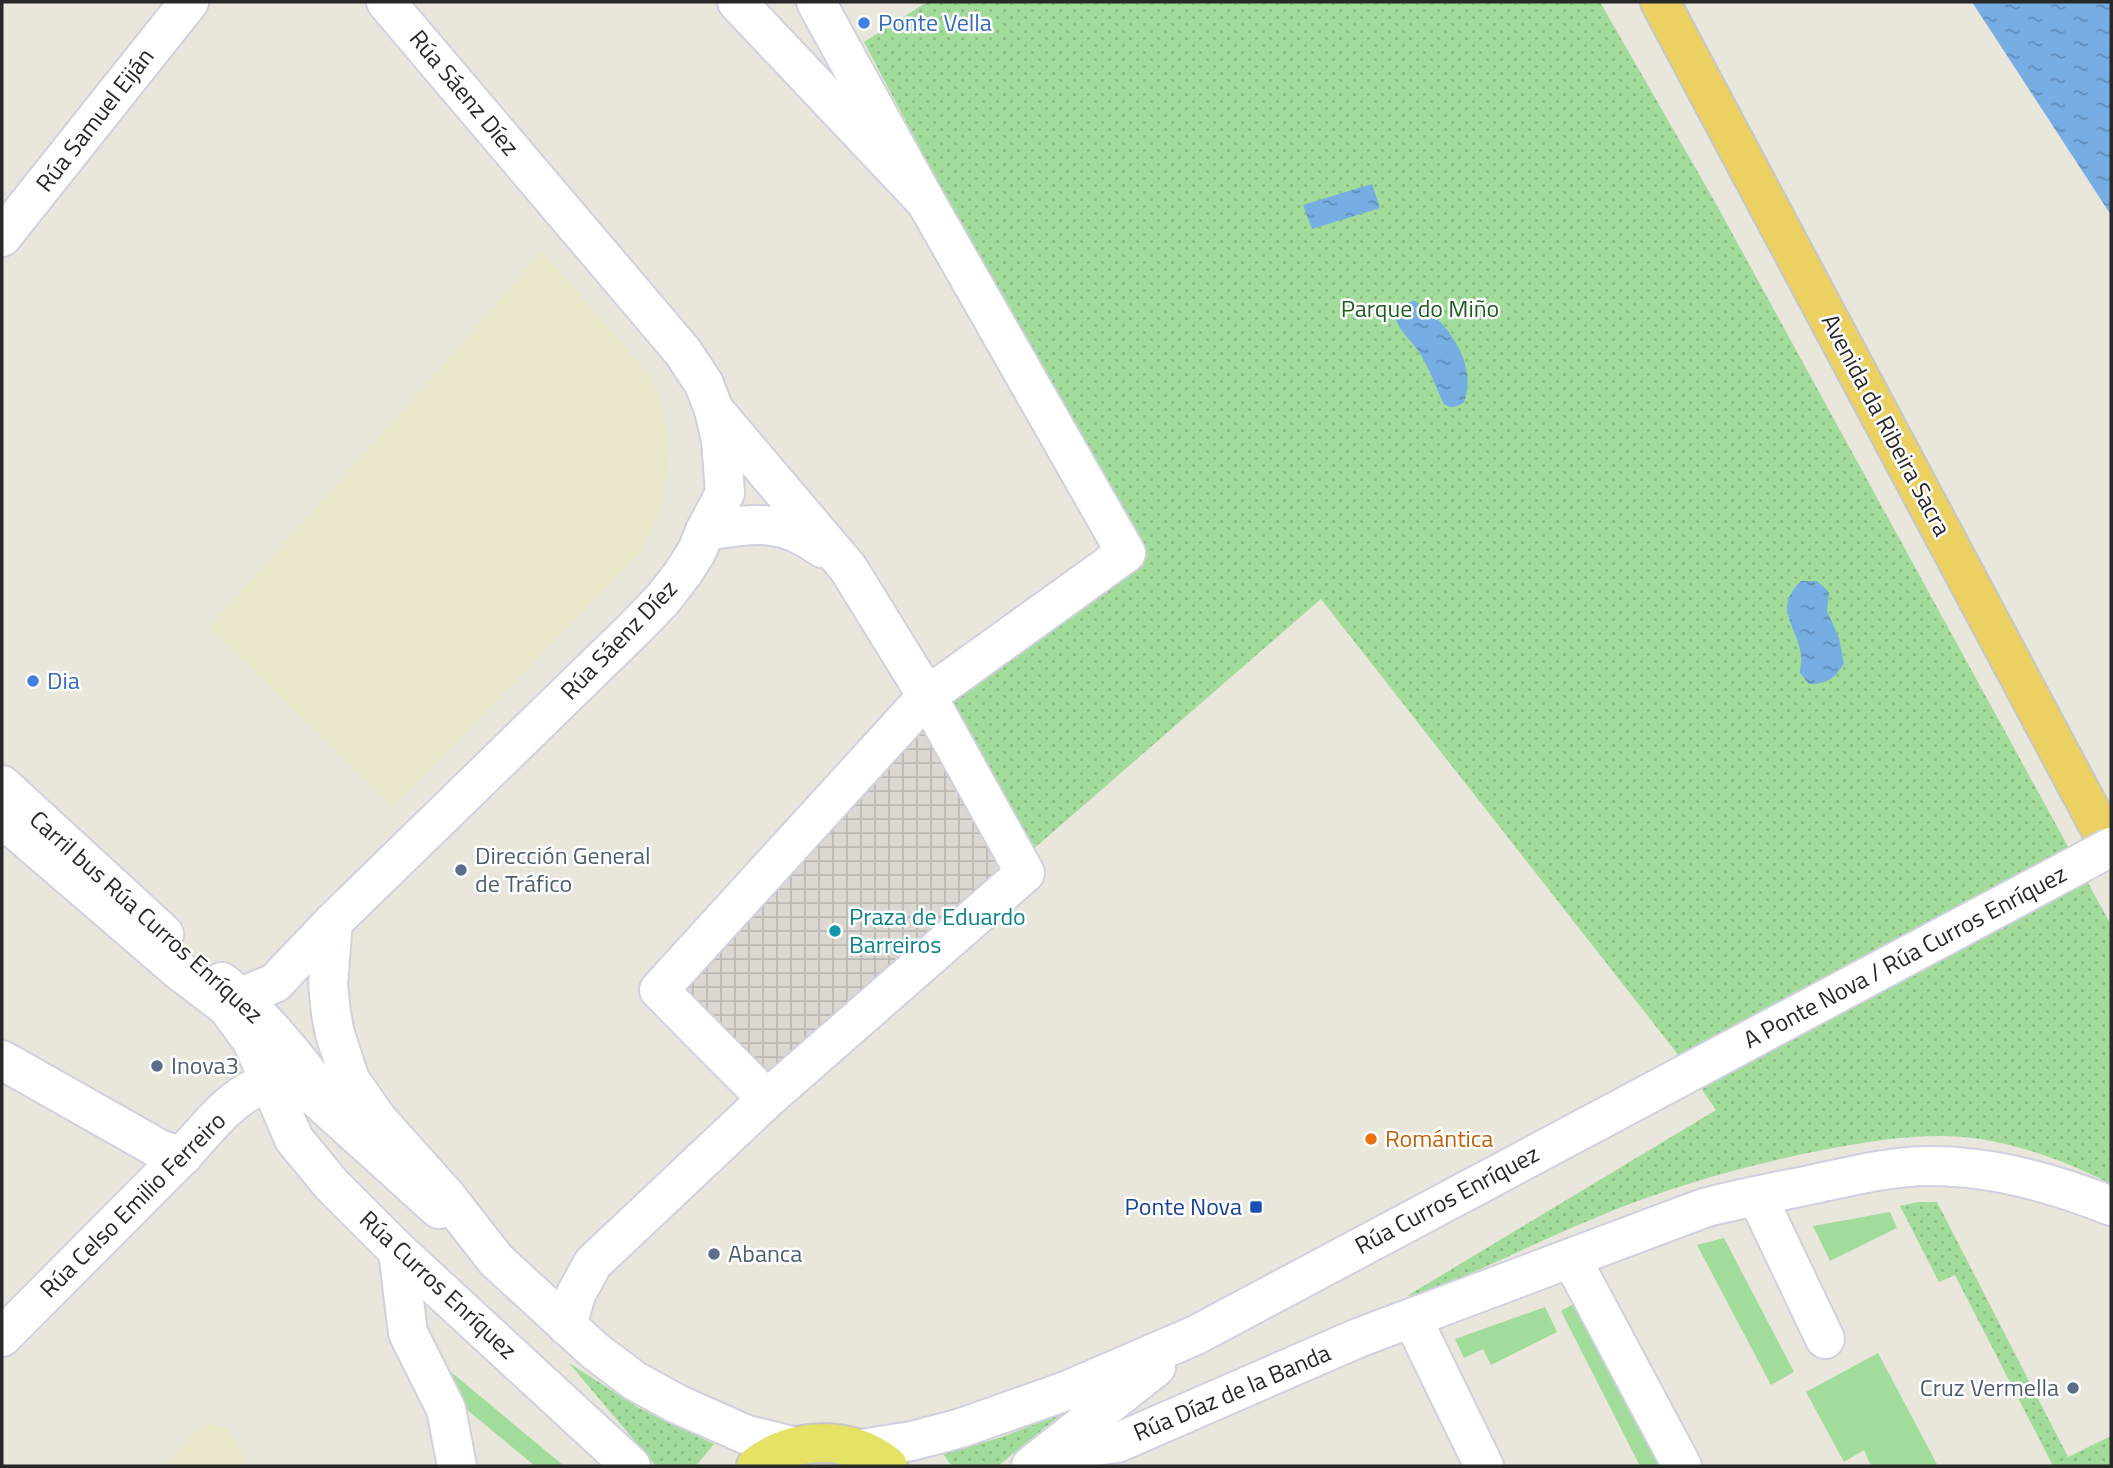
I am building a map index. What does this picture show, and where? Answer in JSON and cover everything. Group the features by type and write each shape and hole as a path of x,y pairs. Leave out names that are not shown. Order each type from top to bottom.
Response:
{"highway":[{"name":"Avenida da Ribeira Sacra","path":"1660,2 2111,848"}],"main road":[{"path":"756,1466 766,1458 792,1446 836,1444 875,1458"}],"street":[{"name":"Rúa Samuel Eiján","path":"2,237 189,2"},
{"name":"Rúa Sáenz Díez","path":"234,1002 275,983 333,922 663,599 697,551 725,493 721,440 714,410 704,384 683,352 386,2"},
{"path":"737,2 926,202"},
{"path":"767,1099 659,990 927,696 1126,552 926,202 816,2"},
{"path":"568,1326 576,1294 593,1263 767,1099 1025,873 927,696 848,568 714,410"},
{"path":"705,531 755,524 778,525 796,531 848,568"},
{"name":"Carril bus Rúa Curros Enríquez","path":"2,785 173,942 316,1083 338,1118"},
{"name":"Rúa Curros Enríquez","path":"2,818 181,972 234,1002 294,1139 331,1184 398,1251 631,1466"},
{"name":"A Ponte Nova / Rúa Curros Enríquez","path":"1699,1067 2111,848"},
{"path":"333,922 328,984 331,1013 350,1080 378,1120 446,1196 496,1259"},
{"path":"2,1060 160,1150 183,1156"},
{"name":"Rúa Curros Enríquez","path":"875,1458 912,1441 961,1428 1066,1391 1196,1335 1699,1067"},
{"path":"271,1084 304,1090 496,1259 595,1351 635,1381 677,1404 747,1435 792,1446"},
{"name":"Rúa Celso Emilio Ferreiro","path":"2,1338 221,1115 243,1095 260,1086 271,1084"},
{"name":"Rúa Díaz de la Banda","path":"1040,1460 1117,1443 1358,1338 1704,1208 1855,1175 1931,1166 2030,1178 2070,1189 2111,1206"},
{"path":"1757,1196 1825,1339"},
{"path":"398,1251 408,1333 446,1409 457,1466"},
{"path":"1571,1258 1682,1466"},
{"path":"1412,1318 1485,1466"},
{"name":"Rúa Curros Enríquez","path":"1040,1460 1196,1335"}],"shaded area":[{"path":"542,251 646,371 653,383 665,417 666,429 668,469 661,506 639,554 393,807 209,627"},
{"name":"Praza de Eduardo Barreiros","path":"927,696 1025,873 767,1099 659,990"},
{"path":"204,1423 227,1428 249,1466 163,1466"}],"green space":[{"name":"Parque do Miño","path":"927,2 1600,2 1715,202 2111,925 2111,1184 2048,1157 1981,1139 1922,1136 1862,1143 1770,1161 1665,1191 1590,1220 1425,1294 1407,1296 1716,1110 1676,1052 1321,599 1023,858 938,699 1133,552 864,42"},
{"path":"1937,1202 2068,1457 2111,1436 2111,1466 2053,1466 1955,1275 1939,1282 1900,1206"},
{"path":"1890,1212 1897,1228 1830,1261 1813,1226"},
{"path":"1724,1238 1794,1372 1771,1385 1697,1245"},
{"path":"1575,1303 1661,1466 1640,1466 1561,1311"},
{"path":"1545,1307 1557,1332 1491,1365 1483,1349 1464,1358 1455,1339"},
{"path":"1878,1353 1938,1466 1871,1466 1864,1450 1844,1462 1806,1392"},
{"path":"433,1357 564,1466 535,1466 466,1409"},
{"path":"569,1363 639,1408 714,1444 696,1466 656,1466"},
{"path":"1063,1413 998,1466 952,1466 943,1454 1002,1437"}],"water":[{"path":"1972,2 2111,2 2111,215"},
{"path":"1372,184 1380,208 1312,229 1303,205"},
{"path":"1415,301 1438,319 1457,344 1463,358 1467,388 1464,402 1456,406 1449,407 1444,404 1421,356 1397,321 1396,313 1399,307"},
{"path":"1801,581 1817,581 1829,592 1827,611 1839,638 1844,663 1834,676 1821,683 1809,684 1800,673 1799,644 1787,609 1788,600"}],"place":[{"name":"Ponte Vella","path":"864,23"},
{"name":"Dia","path":"33,681"},
{"name":"Dirección General de Tráfico","path":"461,870"},
{"name":"Praza de Eduardo Barreiros","path":"835,931"},
{"name":"Inova3","path":"157,1066"},
{"name":"Romántica","path":"1371,1139"},
{"name":"Ponte Nova","path":"1256,1207"},
{"name":"Abanca","path":"714,1254"},
{"name":"Cruz Vermella","path":"2073,1388"}]}
